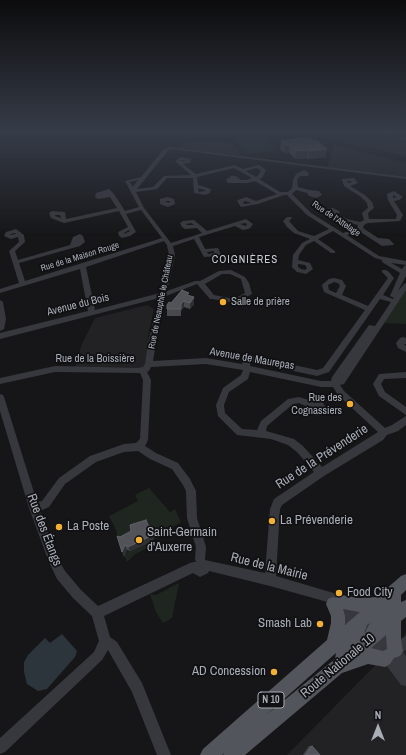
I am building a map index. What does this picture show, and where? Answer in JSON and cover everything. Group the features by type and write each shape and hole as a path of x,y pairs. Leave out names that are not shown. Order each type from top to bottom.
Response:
{"main road":[{"name":"N 10","path":"209,755 334,646 366,630 380,604 406,581"},
{"path":"366,630 394,601 394,592"},
{"path":"334,646 338,623 333,601 359,605 380,604"},
{"name":"Route Nationale 10","path":"232,755 336,667 366,630 394,618 406,607"},
{"path":"336,667 368,656 384,659 396,650 393,638 394,618"}],"street":[{"path":"153,166 135,187 134,191 155,188 166,177 195,176 231,166"},
{"path":"184,166 195,176 196,186"},
{"path":"237,166 282,194"},
{"path":"243,170 256,166"},
{"path":"240,181 248,182 260,177 264,170 257,166"},
{"path":"313,166 406,178"},
{"path":"256,203 282,194 289,194 295,188 295,180 298,175"},
{"name":"Rue de Neauphle le Château","path":"139,446 144,440 147,388 146,367 172,254 170,245 142,208 134,191 127,181 143,178"},
{"path":"346,185 363,196 369,202 371,208 365,213 368,221"},
{"path":"295,188 309,192"},
{"path":"150,189 167,197 167,199"},
{"name":"Rue de l'Attelage","path":"289,194 309,214 377,257 405,271"},
{"path":"112,195 130,228"},
{"path":"342,235 368,221 387,222 398,220 400,215 391,200"},
{"path":"64,221 142,208"},
{"path":"335,215 360,226 378,240"},
{"path":"289,218 286,221 296,232 313,238 333,252"},
{"path":"170,245 237,223"},
{"path":"198,226 206,233"},
{"path":"295,261 296,255 304,244 333,229"},
{"path":"21,235 22,242 12,251 23,284"},
{"path":"196,237 204,251"},
{"name":"Rue de la Maison Rouge","path":"0,291 166,239"},
{"path":"16,262 72,246"},
{"name":"Rue de l'Attelage","path":"377,257 396,262 406,262"},
{"path":"83,266 92,313"},
{"path":"321,473 300,449 291,442 282,438 240,432 224,417 220,411 220,405 226,390 243,379 247,360 252,359 317,373 326,370 391,278 384,271"},
{"path":"334,384 335,379 391,300 405,271"},
{"name":"Avenue du Bois","path":"0,336 162,295 194,283 200,283 221,272 231,272 243,278 249,294 235,301 212,297 200,283"},
{"path":"334,384 341,382 406,285"},
{"path":"338,296 369,309"},
{"path":"379,296 391,300"},
{"path":"0,302 2,319 0,329"},
{"path":"406,341 403,340 400,343 401,346 406,349"},
{"path":"339,352 350,357"},
{"name":"Avenue de Maurepas","path":"146,367 206,361 321,384 334,384"},
{"name":"Rue de la Boissière","path":"0,381 55,369 146,367"},
{"path":"406,375 382,376 377,384 382,394 406,412"},
{"path":"334,384 341,393 384,432"},
{"name":"Rue des Étangs","path":"0,397 34,508 54,562 61,575 79,596 97,612"},
{"path":"261,434 263,426 291,401 299,400 312,405"},
{"name":"Rue de la Prévenderie","path":"270,580 276,505 284,497 384,432 395,428 406,420"},
{"path":"0,747 98,656 105,641 97,612 200,564 201,547 192,518 191,491 187,482 175,466 153,456 139,446 124,448 93,459 62,481 45,504 34,508"},
{"name":"Rue de la Mairie","path":"200,564 270,580 333,601"},
{"path":"333,601 366,630 396,650 406,666"},
{"path":"105,641 113,646 137,688 164,755"},
{"path":"396,650 406,680"}],"shaded area":[{"path":"328,166 406,166 406,178 327,168"},
{"path":"406,288 406,324 382,323"},
{"path":"147,305 154,309 148,336 149,364 146,369 74,369 82,344 95,318"},
{"path":"149,488 170,512 175,509 181,522 156,537 154,540 155,543 134,555 127,562 124,554 132,549 119,543 116,530 109,516 138,501 135,495"},
{"path":"179,583 172,618 163,623 156,612 150,594 156,595"},
{"path":"406,633 406,755 287,755 398,642"},
{"path":"62,634 77,651 75,657 47,689 38,691 27,684 24,672 24,662 28,655 45,638 50,643"}],"building":[{"path":"182,290 189,293 187,295 194,297 190,303 184,301 181,304 181,309 167,309 169,302 171,303"},
{"name":"Saint-Germain d'Auxerre","path":"146,520 148,525 151,526 150,530 153,531 151,536 128,547 125,545 122,552 117,536 120,537 131,531 130,525"},
{"path":"312,746 320,755 306,755"}],"place":[{"name":"Salle de prière","path":"223,302"},
{"name":"Rue des Cognassiers","path":"350,404"},
{"name":"La Prévenderie","path":"272,521"},
{"name":"La Poste","path":"59,527"},
{"name":"Saint-Germain d'Auxerre","path":"139,540"},
{"name":"Food City","path":"339,593"},
{"name":"Smash Lab","path":"320,624"},
{"name":"AD Concession","path":"274,672"}],"district":[{"name":"COIGNIÈRES","path":"245,260"}]}
